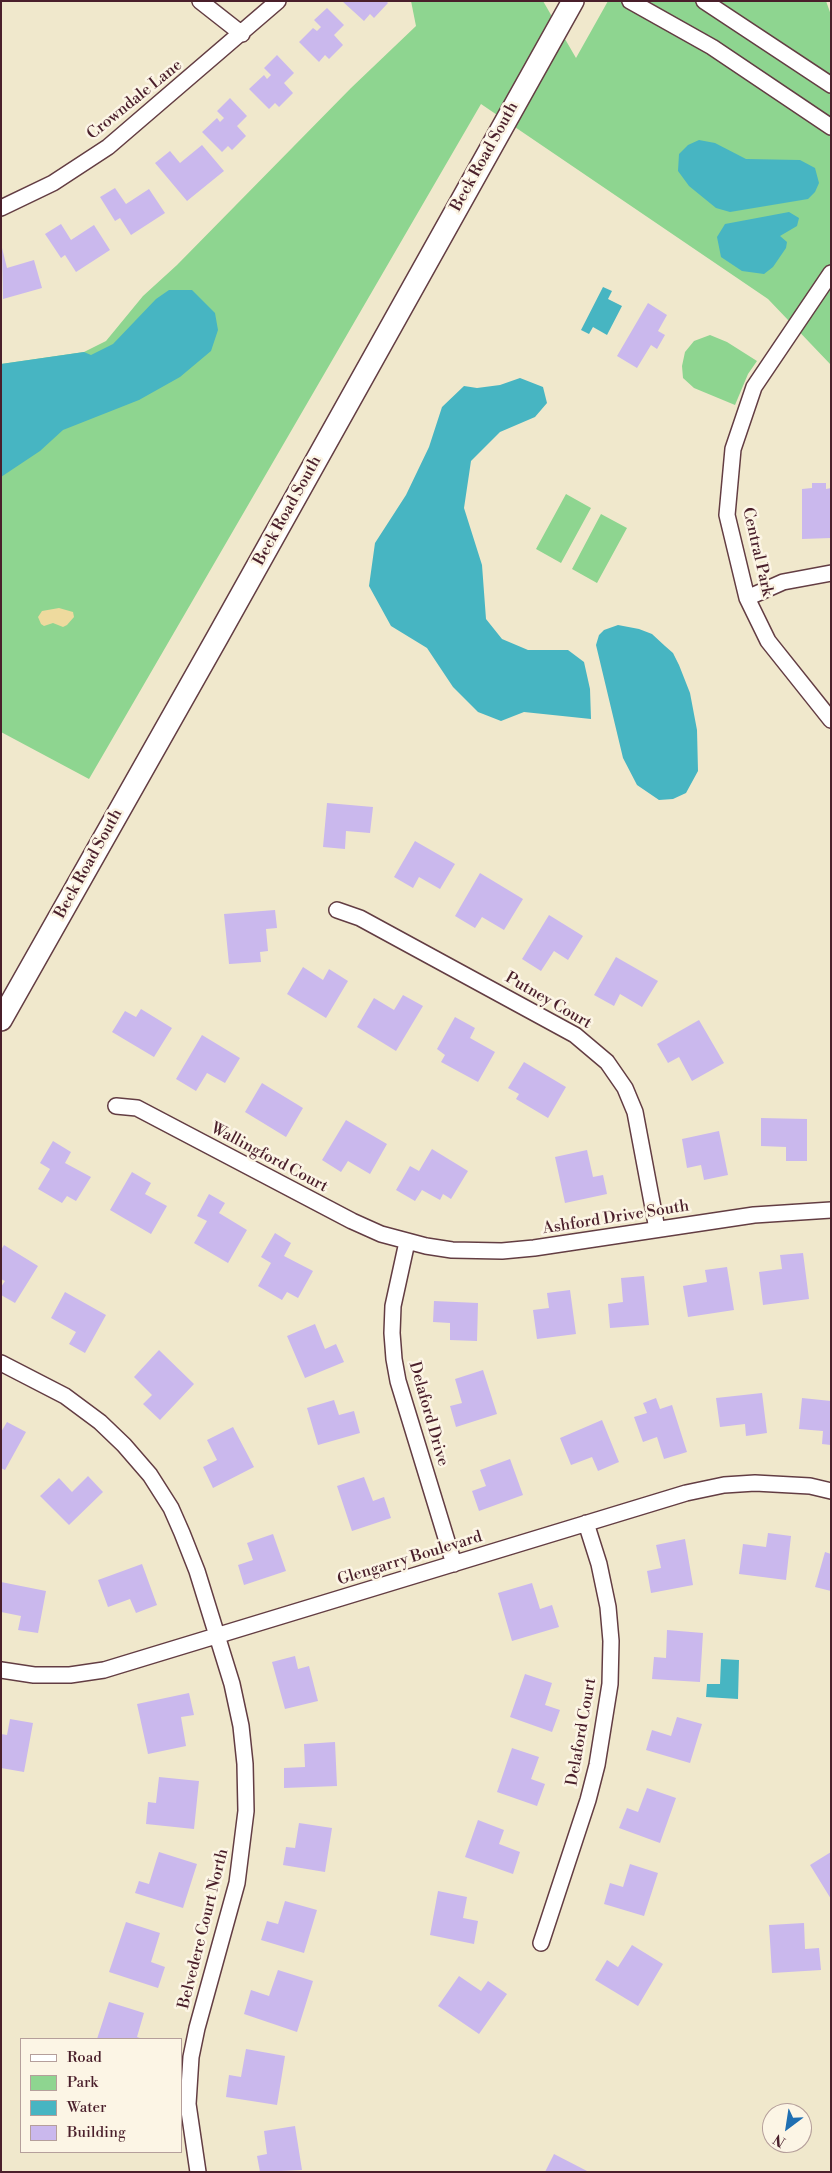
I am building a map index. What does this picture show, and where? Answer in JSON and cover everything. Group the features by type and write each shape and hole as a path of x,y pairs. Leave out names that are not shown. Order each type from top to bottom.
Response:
{"main road":[{"name":"Beck Road South","path":"1,1020 218,638 573,1"}],"street":[{"path":"200,1 242,34"},
{"name":"Crowndale Lane","path":"1,208 53,182 108,147 242,34 278,1"},
{"path":"630,1 712,46 831,127"},
{"path":"704,1 831,85"},
{"name":"Central Park","path":"831,272 754,386 732,449 727,515 747,598 768,640 831,720"},
{"path":"747,598 783,582 831,573"},
{"name":"Putney Court","path":"337,910 360,918 575,1035 607,1062 625,1088 635,1112 656,1229"},
{"name":"Wallingford Court","path":"116,1106 137,1108 352,1221 407,1242"},
{"name":"Ashford Drive South","path":"407,1242 452,1250 502,1251 534,1248 754,1215 831,1210"},
{"name":"Delaford Drive","path":"407,1242 393,1306 394,1359 398,1381 454,1564"},
{"name":"Belvedere Court North","path":"1,1363 65,1396 100,1422 124,1445 150,1475 171,1508 182,1533 218,1637 241,1726 245,1764 246,1811 237,1883 197,2028 191,2057 188,2104 198,2172"},
{"name":"Glengarry Boulevard","path":"1,1670 34,1675 61,1675 104,1670 218,1637 686,1493 724,1485 779,1483 831,1491"},
{"name":"Delaford Court","path":"541,1943 588,1800 600,1746 610,1684 611,1641 608,1607 599,1564 586,1523"}],"green space":[{"path":"411,1 543,1 576,58 608,1 826,1 831,15 831,365 768,299 481,104 89,779 1,732 1,364 84,352 106,341 143,296 177,265 351,88 416,26"},
{"path":"710,335 727,342 757,361 748,374 735,405 694,388 683,378 682,366 685,352 694,341"},
{"path":"566,494 591,508 561,563 536,549"},
{"path":"601,514 627,528 597,583 572,569"}],"sand":[{"path":"59,608 73,612 74,617 67,625 63,627 53,623 44,626 41,624 38,617 42,611"}],"water":[{"path":"699,140 715,143 746,159 800,160 815,168 819,183 815,192 808,199 730,212 716,208 689,186 678,171 679,154 688,145"},
{"path":"789,212 799,218 797,226 780,236 787,242 786,248 773,267 764,274 742,271 721,257 717,237 725,224"},
{"path":"603,287 612,291 608,299 622,306 607,335 593,327 589,334 581,330"},
{"path":"169,290 192,290 215,313 218,330 211,351 180,377 139,400 63,430 40,451 1,477 1,364 84,352 91,355 113,344 156,299"},
{"path":"520,378 543,387 547,403 535,417 500,432 471,461 464,508 482,565 486,619 502,639 528,650 568,650 584,662 590,689 591,719 524,712 501,721 478,712 453,687 427,648 391,626 369,586 375,543 406,495 429,447 442,407 464,386 477,388 500,385"},
{"path":"618,625 639,629 652,634 673,653 690,693 697,730 698,771 686,793 673,799 659,800 637,785 623,758 596,645 599,635 604,630"},
{"path":"721,1659 739,1660 738,1699 706,1697 707,1684 720,1684"}],"building":[{"path":"342,1 386,1 388,3 374,18 370,14 364,21"},
{"path":"327,8 344,25 334,35 343,45 329,59 325,55 319,62 299,42 313,28 317,31 321,27 314,20"},
{"path":"277,55 294,73 284,83 293,93 279,107 275,103 269,109 249,89 264,75 267,79 271,75 264,68"},
{"path":"230,98 247,116 237,126 246,136 232,150 228,146 222,152 202,132 217,118 220,122 224,118 217,111"},
{"path":"202,145 224,171 187,201 155,163 170,151 180,163"},
{"path":"115,188 126,204 149,189 165,213 131,235 120,218 115,221 100,197"},
{"path":"61,224 71,240 94,225 110,250 76,272 65,255 61,258 45,234"},
{"path":"2,248 7,268 34,260 42,288 3,299"},
{"path":"648,303 667,315 658,331 665,335 657,349 651,345 637,368 617,356"},
{"path":"812,483 826,483 826,489 831,488 831,538 802,539 802,489 812,488"},
{"path":"327,803 373,807 370,833 346,831 345,849 323,847"},
{"path":"415,841 455,864 440,889 419,877 413,888 394,877"},
{"path":"480,873 523,899 504,930 482,917 475,928 455,916"},
{"path":"275,910 277,928 266,929 268,951 260,952 261,962 229,964 224,914"},
{"path":"549,915 583,936 568,960 554,951 541,971 522,959"},
{"path":"616,957 658,981 642,1007 620,994 614,1006 594,995"},
{"path":"303,967 323,980 329,969 348,981 326,1018 287,994"},
{"path":"403,995 423,1006 396,1051 357,1027 374,998 394,1010"},
{"path":"141,1009 172,1028 154,1057 112,1032 125,1011 136,1017"},
{"path":"455,1017 475,1028 470,1038 495,1052 478,1082 441,1062 445,1055 437,1049"},
{"path":"699,1020 724,1063 692,1081 679,1057 668,1063 657,1044"},
{"path":"202,1035 240,1058 225,1083 207,1073 196,1091 176,1079"},
{"path":"524,1062 566,1087 548,1118 516,1099 519,1094 508,1088"},
{"path":"262,1083 303,1108 286,1137 245,1112"},
{"path":"761,1118 807,1119 807,1161 786,1161 786,1147 761,1146"},
{"path":"346,1120 387,1144 370,1174 348,1161 341,1172 322,1160"},
{"path":"719,1131 728,1175 704,1180 701,1165 687,1168 682,1139"},
{"path":"53,1141 71,1152 65,1163 91,1177 76,1201 67,1196 62,1203 38,1189 50,1169 40,1163"},
{"path":"432,1149 468,1171 451,1199 443,1194 440,1200 422,1190 415,1201 396,1190 410,1166 419,1171"},
{"path":"587,1150 593,1177 603,1175 607,1194 565,1203 555,1157"},
{"path":"132,1172 151,1183 145,1194 167,1206 151,1234 110,1210"},
{"path":"209,1194 225,1203 219,1213 247,1230 228,1263 194,1243 207,1221 197,1216"},
{"path":"275,1233 291,1243 284,1256 313,1271 298,1298 287,1292 282,1300 258,1286 271,1263 261,1257"},
{"path":"4,1245 38,1266 15,1303 1,1295 1,1287 5,1281 1,1279 1,1250"},
{"path":"803,1253 809,1299 763,1305 759,1272 782,1269 780,1255"},
{"path":"727,1267 734,1310 688,1317 683,1286 707,1282 705,1270"},
{"path":"644,1276 649,1325 610,1328 608,1304 623,1302 621,1278"},
{"path":"570,1290 576,1334 537,1339 533,1310 549,1308 547,1293"},
{"path":"65,1292 106,1315 85,1353 69,1344 76,1332 51,1318"},
{"path":"434,1301 478,1303 477,1341 450,1340 450,1323 433,1322"},
{"path":"315,1324 325,1349 336,1344 344,1362 305,1378 287,1336"},
{"path":"159,1350 194,1384 160,1420 143,1404 152,1395 134,1377"},
{"path":"483,1370 497,1414 456,1427 450,1406 462,1403 455,1379"},
{"path":"762,1393 767,1433 746,1436 745,1424 720,1427 716,1398"},
{"path":"656,1398 660,1409 672,1405 687,1452 664,1459 657,1437 643,1442 634,1417 647,1413 643,1403"},
{"path":"802,1398 831,1401 831,1445 822,1444 823,1431 799,1429"},
{"path":"334,1400 339,1415 354,1411 360,1433 318,1445 307,1408"},
{"path":"602,1420 619,1462 598,1471 592,1457 571,1465 560,1438"},
{"path":"7,1422 26,1432 5,1470 1,1468 1,1432"},
{"path":"233,1427 254,1467 213,1488 203,1467 217,1460 207,1440"},
{"path":"510,1459 523,1495 479,1511 472,1491 486,1486 480,1470"},
{"path":"88,1476 103,1492 69,1525 40,1496 59,1478 72,1492"},
{"path":"364,1477 373,1501 384,1497 391,1518 352,1531 337,1486"},
{"path":"768,1533 791,1536 786,1580 739,1574 743,1544 766,1547"},
{"path":"273,1534 286,1571 244,1585 238,1565 253,1560 247,1543"},
{"path":"685,1539 693,1585 651,1593 647,1571 661,1568 656,1545"},
{"path":"825,1552 831,1554 831,1591 815,1587"},
{"path":"142,1564 157,1605 136,1613 130,1599 108,1607 98,1580"},
{"path":"1,1582 46,1591 38,1633 18,1630 21,1616 1,1612"},
{"path":"532,1583 540,1609 552,1605 559,1627 512,1641 498,1593"},
{"path":"667,1630 703,1633 700,1682 652,1679 654,1657 666,1658"},
{"path":"295,1656 298,1669 309,1666 318,1701 285,1709 272,1662"},
{"path":"525,1674 552,1683 545,1705 560,1710 552,1732 510,1717"},
{"path":"189,1693 194,1715 181,1717 186,1746 148,1754 137,1704"},
{"path":"677,1717 702,1724 690,1763 646,1750 652,1730 671,1736"},
{"path":"10,1719 33,1723 24,1772 1,1768 1,1734 7,1735"},
{"path":"335,1742 337,1786 284,1788 284,1768 305,1767 304,1744"},
{"path":"512,1748 539,1757 531,1779 545,1784 537,1806 497,1792"},
{"path":"159,1777 199,1781 194,1829 146,1824 148,1802 156,1803"},
{"path":"647,1788 676,1798 660,1843 619,1828 627,1808 638,1812"},
{"path":"478,1820 504,1830 499,1844 520,1852 513,1874 465,1857"},
{"path":"299,1823 332,1828 325,1872 283,1865 286,1847 295,1848"},
{"path":"159,1852 197,1864 183,1908 135,1893 139,1881 149,1884"},
{"path":"831,1852 831,1899 810,1865"},
{"path":"630,1864 658,1873 644,1916 604,1904 610,1883 623,1887"},
{"path":"438,1891 467,1897 463,1918 478,1921 474,1944 430,1935"},
{"path":"285,1901 317,1910 304,1953 261,1940 267,1921 278,1924"},
{"path":"126,1922 160,1933 151,1962 165,1967 158,1988 109,1972"},
{"path":"804,1923 805,1949 819,1948 821,1970 772,1973 769,1925"},
{"path":"632,1945 663,1964 638,2006 595,1980 607,1960 618,1967"},
{"path":"278,1970 313,1981 297,2032 244,2014 251,1990 269,1996"},
{"path":"459,1976 481,1991 488,1981 507,1994 479,2034 438,2006"},
{"path":"109,2002 144,2013 137,2037 140,2038 97,2038"},
{"path":"246,2049 285,2056 277,2105 226,2097 229,2075 241,2077"},
{"path":"295,2126 302,2170 260,2172 257,2156 267,2154 264,2131"},
{"path":"554,2154 589,2172 545,2172"}]}
